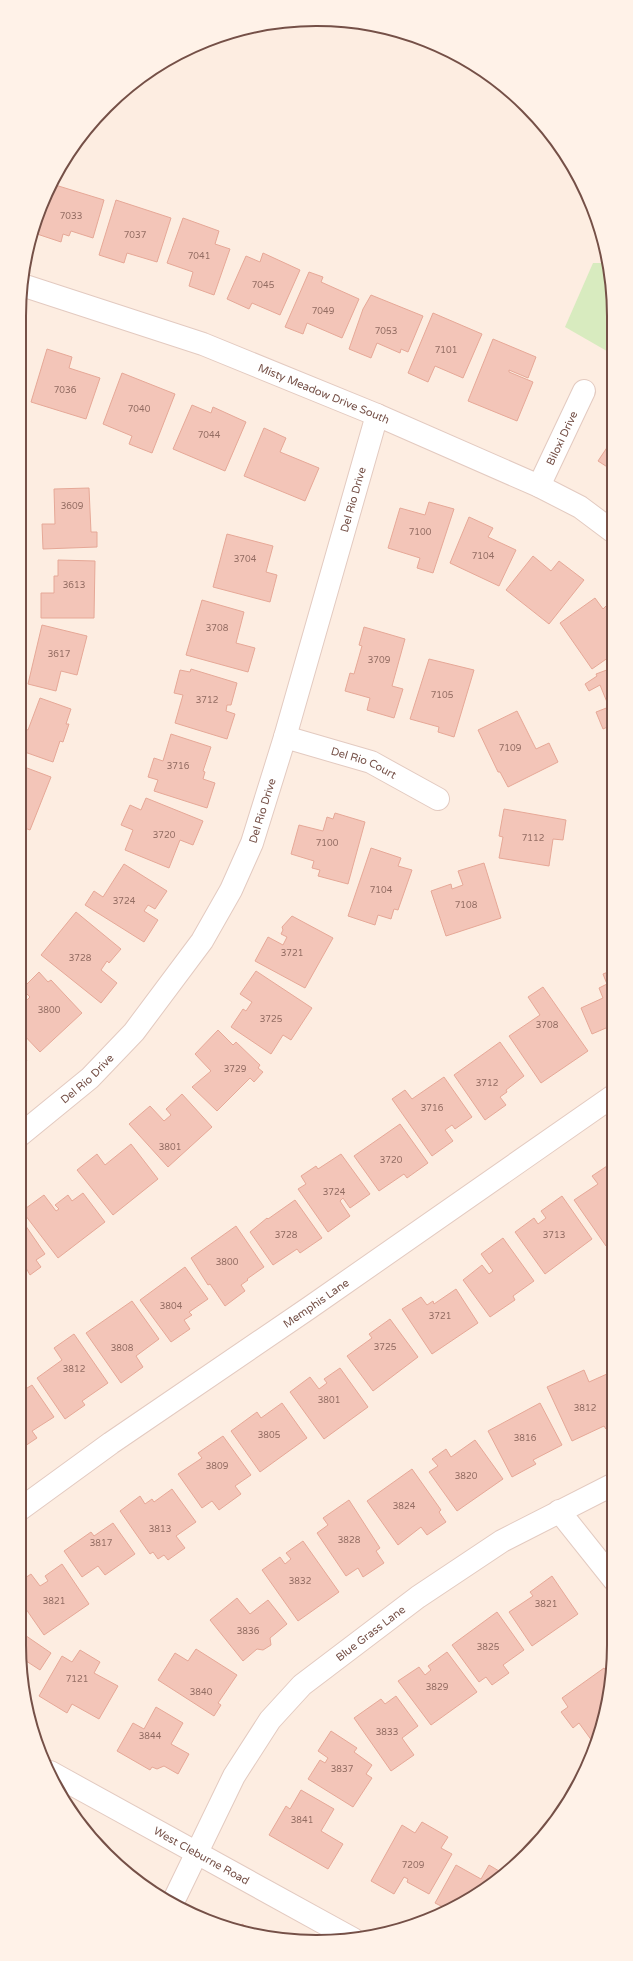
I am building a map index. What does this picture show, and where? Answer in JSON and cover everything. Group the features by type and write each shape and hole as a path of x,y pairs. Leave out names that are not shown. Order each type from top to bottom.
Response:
{"street":[{"name":"Misty Meadow Drive South","path":"28,287 203,344 377,415 539,486 580,507 607,527"},
{"name":"Biloxi Drive","path":"539,486 584,391"},
{"name":"Del Rio Drive","path":"26,1130 90,1078 134,1032 202,941 231,890 252,843 285,737 377,415"},
{"name":"Del Rio Court","path":"285,737 371,762 438,799"},
{"name":"Memphis Lane","path":"26,1505 111,1443 309,1308 607,1100"},
{"name":"Blue Grass Lane","path":"175,1898 234,1776 270,1720 302,1685 418,1597 502,1541 607,1487"},
{"path":"559,1511 607,1571"},
{"name":"West Cleburne Road","path":"58,1776 337,1934"}],"green space":[{"path":"593,263 602,263 605,279 607,351 565,327"}],"building":[{"path":"57,186 104,200 93,238 71,231 69,236 63,234 61,242 38,234 48,205"},
{"path":"116,200 171,218 157,262 127,253 124,263 99,255"},
{"path":"183,218 219,231 215,244 230,249 214,295 189,286 193,272 167,263"},
{"path":"263,253 300,270 280,315 252,303 249,309 227,299 246,256 260,262"},
{"path":"309,272 323,277 321,282 359,299 342,338 307,323 303,334 285,327"},
{"path":"371,295 423,316 408,352 401,349 400,353 377,343 371,358 349,349 363,309"},
{"path":"433,313 482,334 463,378 435,366 428,382 408,373"},
{"path":"493,339 536,357 528,378 509,370 509,372 533,382 517,421 468,401"},
{"path":"47,349 72,357 69,368 100,378 86,419 31,402"},
{"path":"122,373 175,394 152,453 129,444 132,436 103,424"},
{"path":"192,405 211,413 213,407 246,422 225,471 173,449"},
{"path":"264,428 286,438 280,452 319,468 305,501 244,476"},
{"path":"607,448 607,467 598,461"},
{"path":"89,488 91,532 97,532 97,547 43,549 42,524 55,524 54,489"},
{"path":"429,502 454,509 433,573 417,568 420,558 388,548 400,508 425,515"},
{"path":"469,517 493,528 488,537 516,550 499,586 450,563"},
{"path":"227,534 273,546 266,572 277,575 270,602 213,587"},
{"path":"533,556 551,571 559,561 584,580 549,624 506,590"},
{"path":"58,560 95,561 94,618 41,618 41,593 54,593 54,576 58,576"},
{"path":"595,598 603,609 606,606 607,658 592,669 560,623"},
{"path":"202,600 244,612 236,643 255,648 248,672 186,655"},
{"path":"42,625 87,636 77,675 61,671 56,691 28,684"},
{"path":"364,627 405,639 392,686 403,689 394,718 367,710 370,698 345,691 350,673 354,674 362,646 359,645"},
{"path":"429,659 474,670 454,737 438,732 439,727 410,719"},
{"path":"191,669 237,683 231,705 227,705 226,711 235,714 227,739 175,723 183,695 174,693 180,670 190,672"},
{"path":"607,670 607,702 600,685 589,691 585,684 597,676 596,674"},
{"path":"40,698 71,709 66,724 69,724 63,742 60,741 53,762 26,752 26,729 28,730"},
{"path":"607,708 607,727 603,729 596,712"},
{"path":"517,711 536,749 549,743 558,762 508,787 500,772 498,772 478,730"},
{"path":"171,734 211,747 203,771 205,772 203,779 215,783 207,808 154,791 158,780 148,777 154,758 163,761"},
{"path":"26,768 51,777 30,830 26,829"},
{"path":"146,798 203,821 193,845 180,840 169,868 125,850 133,830 121,825 130,805 141,810"},
{"path":"504,809 566,820 563,840 553,839 549,866 499,858 503,837 499,836"},
{"path":"335,813 365,822 348,884 318,876 320,870 312,868 314,861 291,854 299,825 323,831 327,817 333,819"},
{"path":"371,848 401,858 398,866 412,870 398,910 394,909 391,919 378,915 375,925 348,916"},
{"path":"484,863 501,918 446,936 431,891 451,884 452,889 463,885 458,871"},
{"path":"124,864 167,891 155,909 148,905 144,911 158,920 144,942 85,905 94,891 103,897"},
{"path":"76,912 121,949 109,963 107,961 101,970 117,983 101,1003 41,955"},
{"path":"292,916 333,938 305,988 255,961 268,937 283,945 287,937 281,934 283,930 282,927"},
{"path":"256,971 312,1008 291,1040 283,1035 271,1054 231,1027 243,1009 246,1011 252,1002 240,994"},
{"path":"39,972 48,982 51,980 82,1013 40,1052 26,1037 26,1001 30,997 26,993 26,985"},
{"path":"607,972 607,984 603,974"},
{"path":"607,984 607,1028 592,1034 581,1008 603,998 599,988"},
{"path":"543,987 588,1051 541,1083 509,1036 540,1015 528,997"},
{"path":"218,1030 233,1045 236,1042 260,1065 258,1068 263,1072 254,1082 250,1078 217,1111 192,1087 211,1071 195,1054"},
{"path":"500,1042 524,1076 506,1090 507,1092 500,1097 506,1105 485,1120 454,1075"},
{"path":"444,1077 472,1117 455,1129 452,1125 445,1130 453,1141 432,1156 392,1099 405,1090 412,1099"},
{"path":"182,1094 212,1127 168,1167 129,1124 150,1106 164,1121 171,1115 166,1109"},
{"path":"400,1124 428,1163 407,1178 404,1174 379,1191 354,1156"},
{"path":"131,1144 158,1179 113,1215 77,1170 97,1154 105,1165"},
{"path":"341,1154 370,1194 350,1208 343,1198 340,1201 350,1216 328,1232 298,1189 306,1184 301,1176 316,1166 318,1169"},
{"path":"607,1166 606,1246 574,1200 598,1184 592,1176"},
{"path":"83,1193 105,1222 58,1258 26,1216 26,1208 44,1195 56,1211 59,1209 55,1205 68,1195 72,1201"},
{"path":"562,1196 592,1239 545,1274 515,1232 534,1218 538,1224 546,1218 541,1211"},
{"path":"295,1200 322,1238 300,1253 297,1249 273,1265 250,1232 267,1218 268,1219"},
{"path":"26,1226 45,1254 36,1260 41,1267 30,1275 26,1268"},
{"path":"236,1226 264,1267 241,1285 245,1291 225,1306 210,1284 208,1285 191,1258"},
{"path":"503,1238 534,1281 513,1296 515,1300 490,1317 463,1280 482,1265 489,1274 493,1271 481,1254"},
{"path":"185,1267 208,1299 189,1312 192,1315 184,1320 190,1329 171,1342 140,1300"},
{"path":"456,1289 478,1323 432,1354 402,1309 421,1297 427,1305 433,1301 434,1304"},
{"path":"132,1301 159,1339 136,1356 143,1367 121,1383 86,1333"},
{"path":"390,1319 418,1357 373,1391 347,1356 372,1338 369,1334"},
{"path":"74,1334 108,1383 82,1401 85,1405 65,1419 37,1378 62,1360 54,1348"},
{"path":"340,1368 368,1407 324,1439 290,1392 310,1377 319,1389 327,1383 324,1379"},
{"path":"584,1370 589,1382 607,1374 607,1429 604,1426 572,1441 547,1387"},
{"path":"32,1385 54,1417 32,1431 37,1438 26,1445 26,1389"},
{"path":"282,1403 307,1438 260,1472 231,1431 257,1412 261,1418"},
{"path":"540,1403 562,1445 533,1460 536,1464 512,1477 488,1431"},
{"path":"223,1436 251,1475 235,1486 241,1494 219,1510 212,1501 202,1508 178,1474 202,1458 198,1453"},
{"path":"475,1440 503,1479 457,1511 429,1472 438,1466 432,1459 446,1449 451,1457"},
{"path":"412,1469 441,1510 439,1512 446,1522 427,1535 421,1527 398,1545 367,1501"},
{"path":"172,1489 196,1522 176,1536 185,1548 168,1560 164,1555 158,1559 153,1552 150,1554 120,1511 140,1496 145,1504 152,1499 154,1502"},
{"path":"349,1500 380,1548 376,1551 384,1563 363,1577 358,1568 346,1576 317,1533 328,1525 323,1518"},
{"path":"113,1523 135,1554 105,1575 98,1566 82,1577 64,1551 91,1532 94,1536"},
{"path":"303,1541 339,1592 298,1621 262,1570 280,1557 285,1564 291,1559 286,1553"},
{"path":"62,1564 89,1604 44,1635 26,1609 26,1577 31,1574 40,1586 48,1581 45,1576"},
{"path":"552,1576 578,1614 532,1646 509,1612 533,1596 530,1592"},
{"path":"237,1598 250,1614 268,1600 287,1624 270,1638 271,1645 263,1650 257,1649 243,1661 210,1620"},
{"path":"497,1612 524,1650 503,1665 509,1673 492,1685 486,1677 479,1682 452,1645"},
{"path":"26,1636 51,1653 40,1670 27,1661"},
{"path":"196,1649 237,1675 218,1703 221,1705 214,1716 158,1680 175,1653 188,1661"},
{"path":"80,1650 100,1662 94,1673 118,1686 99,1719 72,1704 67,1713 39,1696 62,1656 72,1662"},
{"path":"447,1652 477,1692 431,1725 398,1681 419,1667 425,1675 431,1670 428,1666"},
{"path":"604,1668 606,1670 605,1682 591,1740 579,1723 573,1728 561,1712 568,1707 562,1698"},
{"path":"396,1696 418,1726 402,1738 414,1755 391,1771 354,1718 381,1699 385,1704"},
{"path":"156,1707 183,1723 171,1744 189,1754 178,1774 164,1766 157,1769 152,1767 150,1770 117,1751 133,1723 144,1729"},
{"path":"331,1731 357,1748 354,1752 372,1765 366,1774 372,1778 353,1807 308,1779 320,1760 325,1763 328,1758 318,1751"},
{"path":"301,1790 334,1809 321,1831 343,1844 328,1869 269,1835 286,1806 290,1809"},
{"path":"422,1822 448,1837 441,1848 452,1854 429,1894 407,1882 408,1879 404,1877 394,1894 371,1881 402,1825 415,1833"},
{"path":"456,1865 481,1879 489,1865 498,1871 478,1886 445,1905 442,1906 435,1903"}]}
